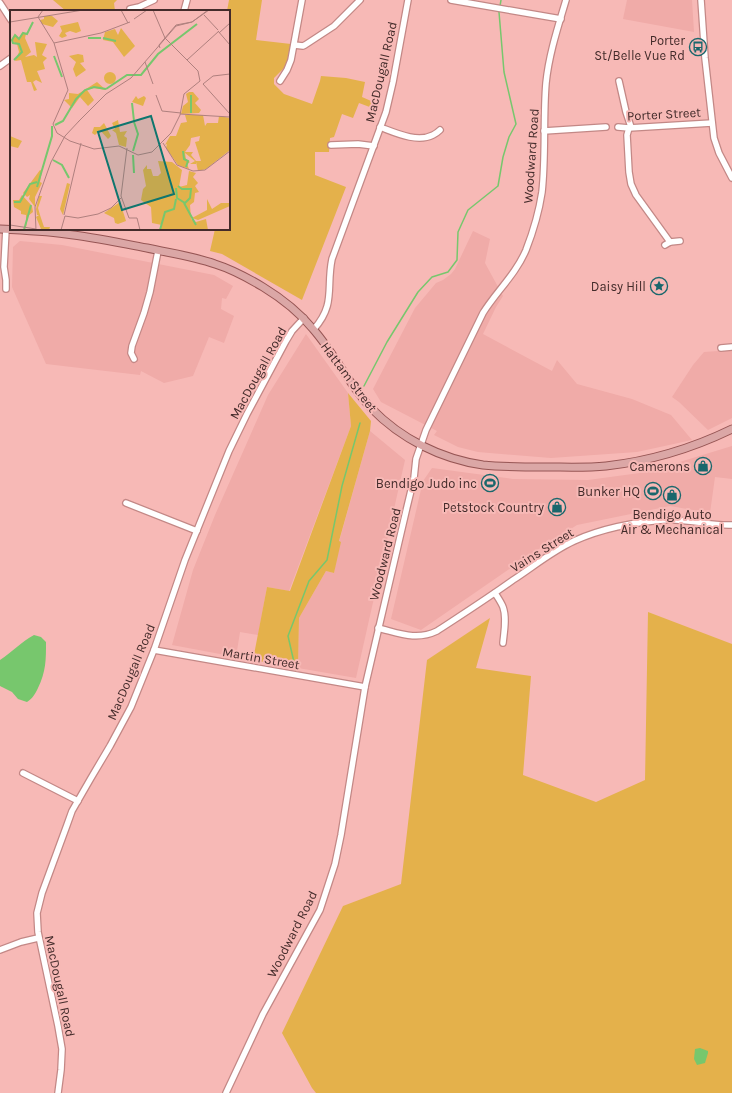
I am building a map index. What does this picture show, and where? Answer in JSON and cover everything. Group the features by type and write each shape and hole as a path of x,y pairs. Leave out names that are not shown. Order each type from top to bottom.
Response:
{"main road":[{"name":"Hattam Street","path":"26,230 49,231 77,235 201,260 230,270 271,292 304,318 314,329 363,399 395,429 420,445 454,459 482,465 529,467 589,467 620,464 664,455 698,444 732,429"}],"street":[{"path":"130,9 139,8 154,0"},
{"path":"184,10 187,0"},
{"path":"280,81 289,64 302,0"},
{"path":"294,45 303,46 334,26 360,0"},
{"name":"MacDougall Road","path":"314,329 322,319 326,309 329,297 332,259 374,146 391,93 408,0"},
{"path":"451,0 561,19"},
{"name":"Woodward Road","path":"226,1093 260,1020 314,922 322,904 337,857 365,687 408,508 416,459 420,445 483,313 524,255 536,222 542,193 544,169 544,131 547,75 551,54 566,0"},
{"path":"701,0 714,138 719,153 732,178"},
{"path":"0,3 10,18"},
{"path":"0,66 10,59"},
{"path":"619,81 630,127 627,135 630,184 668,244 680,241"},
{"name":"Porter Street","path":"618,127 712,123"},
{"path":"380,127 422,138 433,135 440,130"},
{"path":"544,131 606,127"},
{"path":"331,145 365,144 374,146"},
{"path":"3,229 2,269 6,280 6,289"},
{"path":"134,359 131,353 132,346 150,292 158,251"},
{"name":"MacDougall Road","path":"58,1093 62,1049 38,938 37,918 40,898 66,825 131,707 154,650 185,560 229,451 289,336 304,318"},
{"path":"721,348 732,347"},
{"path":"126,503 197,531"},
{"name":"Vains Street","path":"378,628 412,636 425,636 431,634 563,547 594,533 616,527 664,520 684,520 732,525"},
{"path":"495,593 502,604 505,615 503,643"},
{"name":"Martin Street","path":"154,650 365,687"},
{"path":"23,773 78,801"},
{"path":"0,950 21,942 38,938"}],"shaded area":[{"path":"53,0 117,0 114,3 115,10 65,10"},
{"path":"229,0 262,0 256,40 291,44 287,63 274,78 274,84 284,94 312,104 321,76 346,78 365,82 362,97 378,104 375,109 359,103 353,118 342,114 334,137 330,138 329,152 315,152 315,175 346,187 302,300 222,254 210,251 215,230 230,230 230,10 227,10"},
{"path":"627,0 692,0 694,32 623,19"},
{"path":"473,231 490,239 485,263 503,296 483,334 552,371 557,360 577,384 632,399 671,415 692,440 637,452 551,458 478,452 458,447 434,435 437,431 381,402 373,389 415,308 436,283 443,280 455,269"},
{"path":"20,241 62,245 214,275 233,286 226,299 222,298 221,309 234,316 224,343 209,337 193,376 164,383 141,371 140,375 46,364 12,287 13,247"},
{"path":"306,334 348,393 351,426 289,591 267,587 258,635 240,632 236,657 172,645 193,570 215,515 268,395"},
{"path":"732,350 732,418 708,430 672,397 693,365 704,352"},
{"path":"348,393 371,421 370,431 339,541 341,542 334,573 326,571 299,618 298,668 253,660 267,587 290,591 351,426"},
{"path":"370,431 405,460 356,678 298,668 299,618 326,571 334,573 339,542"},
{"path":"732,446 732,479 715,477 710,513 670,506 577,525 531,554 421,630 391,619 423,481 432,468 513,479 588,480 647,472"},
{"path":"648,612 732,644 732,1093 316,1093 282,1033 343,906 401,884 427,660 490,618 476,668 531,676 523,775 596,802 645,780"},
{"path":"34,635 41,637 46,642 46,660 43,676 38,688 34,696 27,702 18,699 12,692 0,686 0,660"},
{"path":"700,1048 708,1051 708,1053 705,1063 697,1065 694,1059 695,1049"}],"waterway":[{"path":"500,6 501,0"},
{"path":"364,386 387,342 418,292 432,277 448,272 457,260 458,232 468,210 498,186 503,157 509,137 516,124 504,72 499,12"},
{"path":"296,671 288,636 309,581 327,560 342,486 360,423"}],"place":[{"name":"Porter St/Belle Vue Rd","path":"698,47"},
{"name":"Daisy Hill","path":"659,286"},
{"name":"Camerons","path":"703,466"},
{"name":"Bendigo Judo inc","path":"490,483"},
{"name":"Bunker HQ","path":"653,491"},
{"name":"Bendigo Auto Air & Mechanical","path":"672,495"},
{"name":"Petstock Country","path":"557,507"}]}
